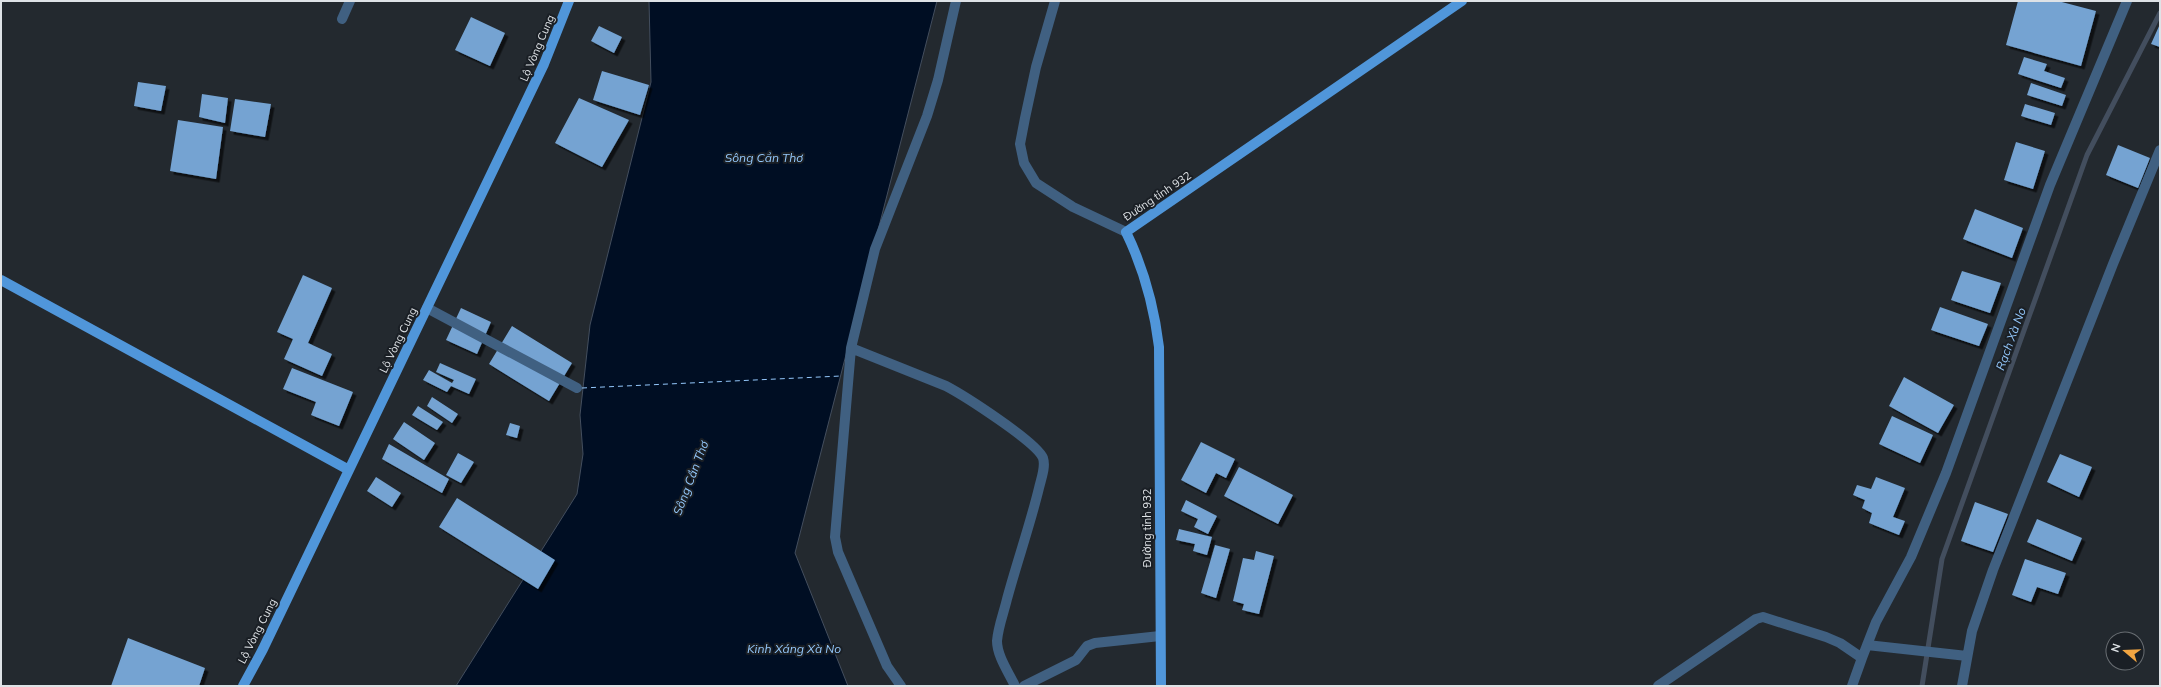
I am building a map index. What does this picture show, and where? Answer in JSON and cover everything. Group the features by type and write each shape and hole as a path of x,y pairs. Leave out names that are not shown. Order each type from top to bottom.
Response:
{"main road":[{"name":"Lộ Vòng Cung","path":"242,686 263,649 544,64 569,1"},
{"name":"Đường tỉnh 932","path":"1161,686 1159,347 1152,302 1147,284 1126,232 1462,1"},
{"path":"1,280 349,470"}],"street":[{"path":"342,19 350,1"},
{"path":"901,686 887,666 838,552 834,537 844,377 875,249 927,116 956,1"},
{"path":"1055,1 1036,67 1020,144 1024,163 1036,183 1073,207 1126,232"},
{"path":"1852,686 1876,622 1911,557 1946,473 2050,185 2127,1"},
{"path":"1962,686 1966,656 1980,606 2113,264 2160,150"},
{"path":"427,308 578,388"},
{"path":"851,348 946,386 959,393 1034,447 1043,458 1044,465 1036,502 1012,580 997,641 1003,660 1015,686"},
{"path":"1658,686 1756,619 1763,617 1826,637 1840,643 1862,658"},
{"path":"1024,686 1076,660 1087,646 1095,643 1160,636"},
{"path":"1867,645 1966,656"}],"water":[{"name":"Sông Cần Thơ","path":"649,1 937,1 795,553 848,686 456,686 577,494 583,454 580,415 590,325 651,82"}],"building":[{"path":"2018,1 2058,1 2096,11 2081,66 2006,45"},
{"path":"471,17 505,33 490,66 455,50"},
{"path":"2160,24 2160,47 2151,44"},
{"path":"599,26 622,37 614,53 591,41"},
{"path":"2024,57 2047,64 2044,71 2065,78 2061,88 2018,74"},
{"path":"602,71 649,85 640,115 593,100"},
{"path":"138,82 166,86 161,111 134,106"},
{"path":"2031,83 2066,95 2062,106 2027,95"},
{"path":"202,94 228,98 225,123 199,117"},
{"path":"579,98 629,120 602,167 555,143"},
{"path":"235,99 271,104 265,137 230,131"},
{"path":"2025,104 2055,113 2051,125 2021,116"},
{"path":"178,120 223,127 216,179 170,171"},
{"path":"2016,142 2045,151 2033,189 2004,180"},
{"path":"2118,145 2150,158 2138,188 2106,175"},
{"path":"1975,209 2023,228 2012,258 1963,239"},
{"path":"1962,271 2001,283 1990,313 1951,300"},
{"path":"303,275 332,288 308,343 332,354 322,376 284,359 293,339 277,332"},
{"path":"1940,307 1988,324 1979,346 1931,330"},
{"path":"461,308 491,322 477,354 446,340"},
{"path":"512,326 572,363 549,401 489,364"},
{"path":"440,363 476,379 469,394 451,386 447,392 423,380 429,370 452,383 454,380 436,372"},
{"path":"292,368 353,392 339,426 311,415 316,402 283,389"},
{"path":"1904,377 1954,405 1938,433 1889,406"},
{"path":"432,397 458,414 452,423 427,406"},
{"path":"418,406 443,422 437,430 412,415"},
{"path":"1892,416 1933,435 1920,463 1879,444"},
{"path":"404,422 435,443 424,460 393,439"},
{"path":"510,423 520,426 517,438 506,435"},
{"path":"1201,442 1235,459 1226,478 1216,473 1206,493 1181,480"},
{"path":"389,444 449,479 442,493 382,459"},
{"path":"458,453 474,462 461,483 446,475"},
{"path":"2060,454 2092,467 2079,497 2047,482"},
{"path":"1239,467 1293,495 1278,524 1224,496"},
{"path":"376,477 401,493 392,507 367,491"},
{"path":"1876,477 1905,488 1893,517 1905,521 1899,535 1869,523 1872,513 1862,508 1865,500 1853,495 1857,485 1871,489"},
{"path":"457,498 555,560 538,589 439,527"},
{"path":"1186,500 1217,516 1208,534 1194,527 1198,519 1181,511"},
{"path":"1975,502 2008,514 1993,552 1961,541"},
{"path":"2037,519 2082,538 2072,561 2027,542"},
{"path":"1179,529 1212,537 1207,555 1193,551 1195,544 1176,540"},
{"path":"1215,545 1230,549 1216,598 1201,593"},
{"path":"1256,551 1274,556 1259,614 1242,610 1244,604 1233,601 1243,558 1254,560"},
{"path":"2025,559 2066,573 2058,594 2037,587 2031,602 2012,595"},
{"path":"128,638 205,668 199,686 111,686"}],"waterway":[{"name":"Rạch Xà No","path":"1922,686 1942,559 2087,155 2160,13"}],"ferry route":[{"path":"582,388 841,376"}],"water label":[{"name":"Kinh Xáng Xà No","path":"794,649"}]}
